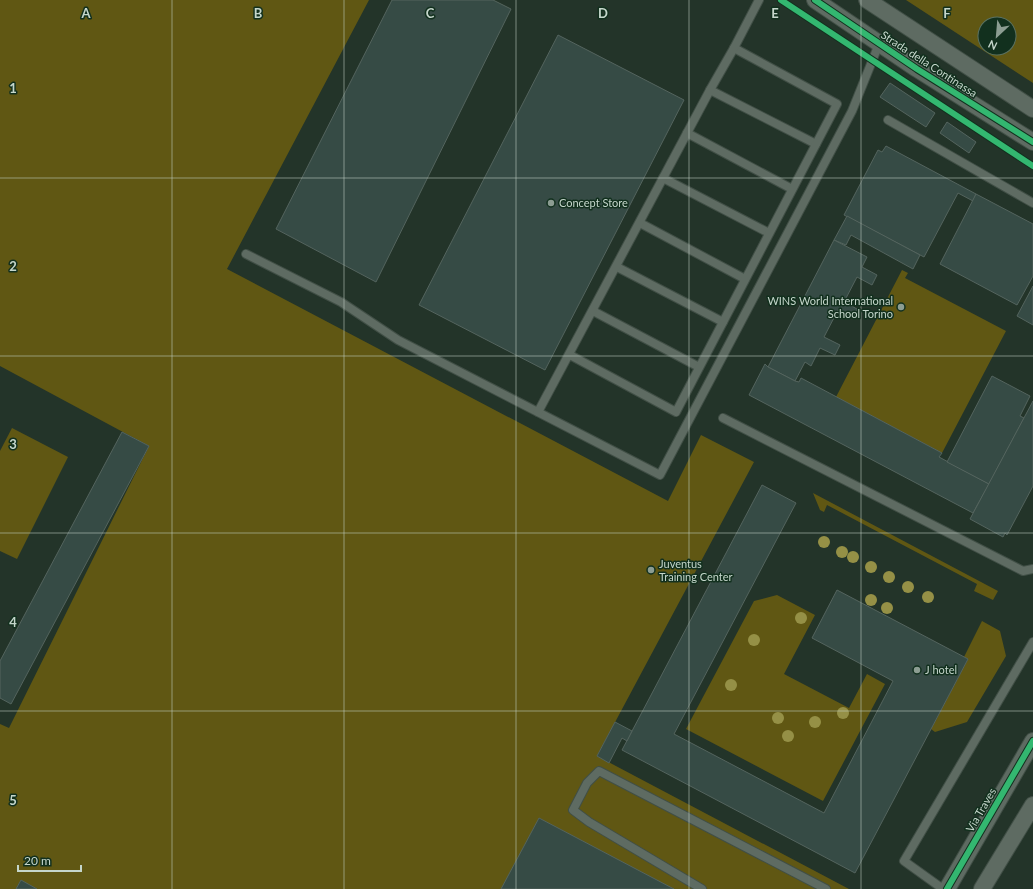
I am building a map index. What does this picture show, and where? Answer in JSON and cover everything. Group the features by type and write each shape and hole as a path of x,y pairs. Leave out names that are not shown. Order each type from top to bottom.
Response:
{"street":[{"name":"Strada della Continassa","path":"815,0 917,69 1033,142"},
{"name":"Strada della Continassa","path":"867,0 1033,109"},
{"name":"Via Traves","path":"947,889 1033,741"},
{"path":"982,889 1033,805"}],"lane":[{"path":"538,412 570,355 759,0"},
{"path":"246,254 341,302 398,340 660,475 852,111 879,44"},
{"path":"570,355 676,412 837,104 734,48"},
{"path":"710,90 816,144"},
{"path":"888,120 1033,203"},
{"path":"687,133 792,189"},
{"path":"663,178 769,233"},
{"path":"640,223 745,279"},
{"path":"617,267 722,322"},
{"path":"593,311 699,367"},
{"path":"723,418 1023,571 1033,569"},
{"path":"943,889 904,861 1033,642"},
{"path":"702,889 589,822 574,810 587,783 599,772 826,889"}],"shaded area":[{"path":"0,0 369,0 227,269 668,501 701,435 754,462 597,756 849,889 0,889 0,724 9,728 149,446 0,366"},
{"path":"906,0 1033,0 1033,83 992,56 1017,56 1017,16 977,16 977,46"},
{"path":"902,270 908,273 905,278 1006,331 942,453 836,397"},
{"path":"12,428 68,457 17,559 0,551 0,451"},
{"path":"813,493 998,591 993,600 974,591 977,584 827,505 824,512 820,510"},
{"path":"777,595 815,615 784,674 849,708 867,674 885,684 823,801 686,729 754,601"},
{"path":"982,621 1000,631 1006,656 967,722 935,732 931,729 968,659 964,657"}],"building":[{"path":"392,0 493,0 511,9 376,282 276,229"},
{"name":"Concept Store","path":"558,35 684,100 545,370 419,305"},
{"path":"890,83 935,113 926,127 880,97"},
{"path":"947,122 976,142 969,153 940,133"},
{"path":"886,146 976,194 973,201 958,193 924,257 844,215 878,150 882,152"},
{"path":"976,194 1033,224 1033,276 1017,305 940,264"},
{"path":"847,216 920,255 913,269 851,235 846,245 834,240"},
{"path":"834,240 867,257 862,267 877,275 872,285 857,277 844,302 857,309 853,318 838,310 824,337 840,345 835,355 820,348 811,366 805,362 795,381 768,367"},
{"path":"1033,286 1033,325 1017,316"},
{"path":"765,364 795,381 799,382 801,378 942,453 939,457 989,484 973,513 749,395"},
{"path":"992,376 1030,396 1020,416 1024,418 989,484 947,462"},
{"path":"1033,401 1033,486 1007,535 1005,533 1003,537 970,519"},
{"path":"122,432 149,446 11,704 0,698 0,661"},
{"name":"J hotel","path":"762,485 796,503 674,734 824,813 893,681 812,638 837,590 968,659 855,873 622,750"},
{"path":"615,722 632,731 627,741 622,738 609,763 597,756"},
{"path":"539,818 674,889 501,889"},
{"path":"21,880 37,889 16,889"}],"cycle path":[{"path":"781,0 1033,166"},
{"path":"815,0 917,69 1033,142"},
{"path":"947,889 1033,741"}],"place":[{"name":"Concept Store","path":"551,203"},
{"name":"WINS World International School Torino","path":"901,307"},
{"name":"Juventus Training Center","path":"651,570"},
{"name":"J hotel","path":"917,670"}]}
